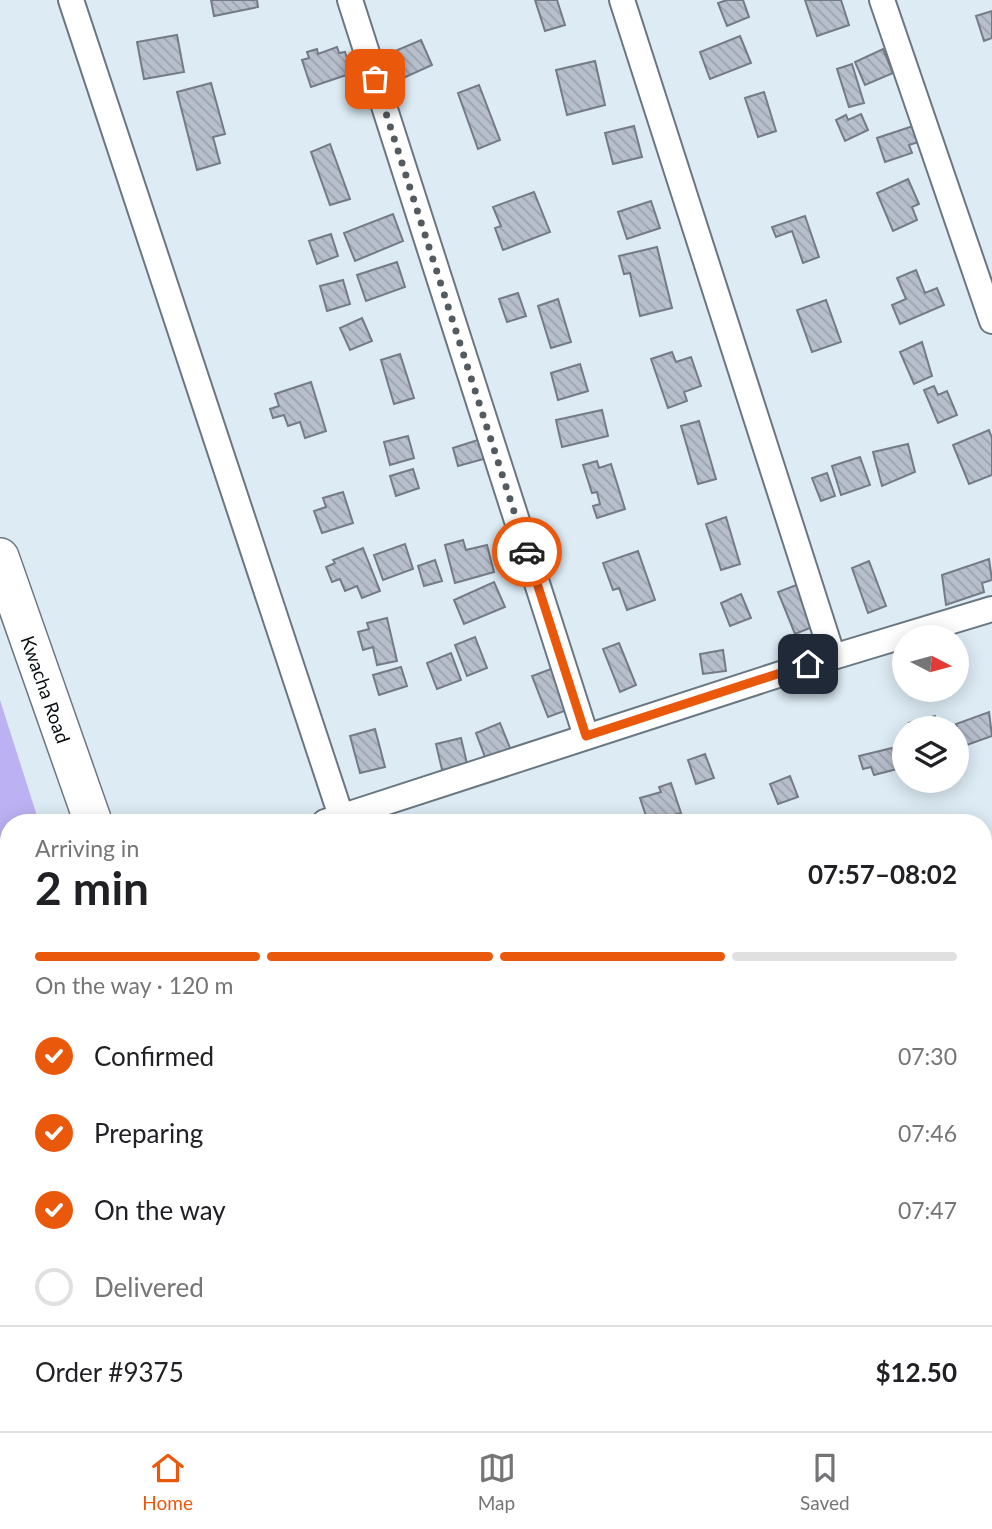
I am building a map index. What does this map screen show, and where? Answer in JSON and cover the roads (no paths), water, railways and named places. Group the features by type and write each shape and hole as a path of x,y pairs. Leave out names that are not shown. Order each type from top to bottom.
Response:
{"main road":[{"name":"Kwacha Road","path":"0,557 90,814"}],"street":[{"path":"71,0 335,814"},
{"path":"350,0 586,736"},
{"path":"622,0 833,656"},
{"path":"882,0 992,321"},
{"path":"358,814 833,656 992,609"}]}
